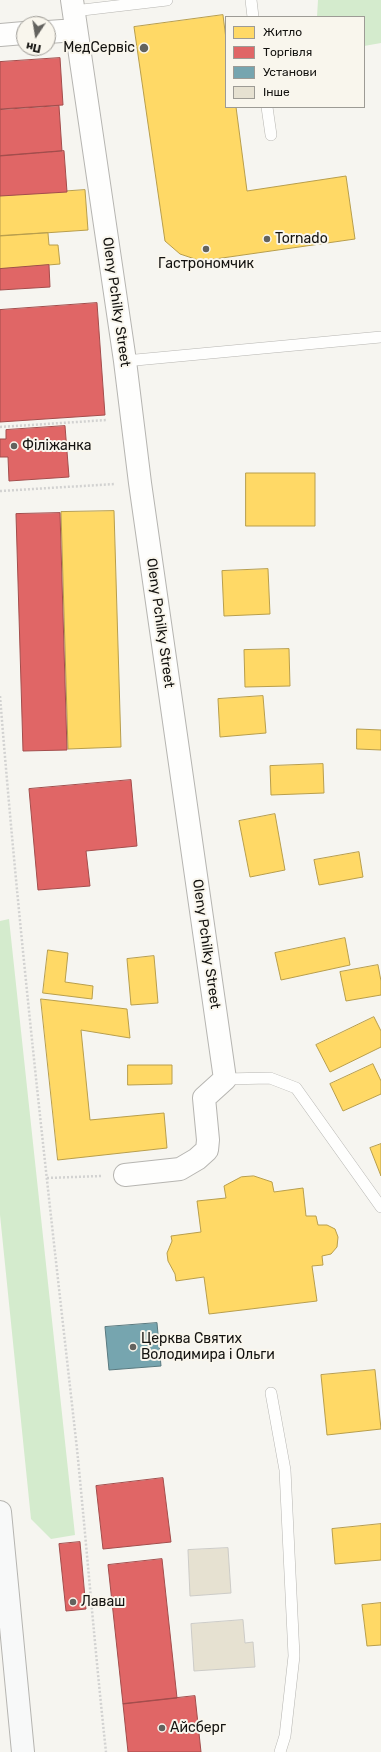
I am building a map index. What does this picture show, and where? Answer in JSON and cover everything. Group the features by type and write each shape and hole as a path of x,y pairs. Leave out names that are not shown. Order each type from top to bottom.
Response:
{"main road":[{"path":"0,1512 24,1752"}],"street":[{"path":"56,26 74,14"},
{"name":"Oleny Pchilky Street","path":"74,14 125,361 140,483 225,1079"},
{"path":"0,35 16,34"},
{"path":"125,1175 180,1169 207,1150 208,1140 204,1098 225,1079"}],"lane":[{"path":"74,14 167,0"},
{"path":"251,0 254,16"},
{"path":"267,108 271,135"},
{"path":"125,361 381,337"},
{"path":"225,1079 270,1078 296,1088 381,1208"},
{"path":"271,1393 285,1470 294,1656 285,1736 280,1752"}],"path":[{"path":"0,427 132,418"},
{"path":"0,492 140,483"},
{"path":"0,696 12,852 83,1507 94,1642 106,1752"},
{"path":"47,1178 125,1175"}],"green space":[{"path":"318,0 381,0 381,43 365,46 365,16 317,16"},
{"path":"9,919 75,1535 51,1539 31,1519 0,1215 0,921"}],"building: Житло":[{"path":"223,15 225,31 225,108 236,108 247,191 346,176 355,239 201,261 180,254 165,241 134,27"},
{"path":"85,190 88,230 0,236 0,196"},
{"path":"48,233 49,245 58,245 60,264 0,269 0,236"},
{"path":"246,473 315,473 315,526 246,526"},
{"path":"114,511 121,747 68,749 61,512"},
{"path":"268,569 270,614 224,616 222,571"},
{"path":"289,649 290,686 245,687 244,650"},
{"path":"263,696 266,733 220,737 218,699"},
{"path":"357,729 381,730 381,750 357,749"},
{"path":"323,764 324,793 271,795 270,766"},
{"path":"275,814 285,870 250,877 239,821"},
{"path":"359,852 363,877 319,885 314,860"},
{"path":"345,938 350,965 281,980 275,953"},
{"path":"48,950 68,953 65,982 93,986 92,999 43,993"},
{"path":"154,956 158,1003 131,1005 127,959"},
{"path":"378,965 381,981 381,995 346,1001 340,972"},
{"path":"41,999 127,1009 130,1038 81,1030 90,1120 164,1113 167,1148 58,1160"},
{"path":"374,1017 381,1031 381,1047 330,1072 316,1045"},
{"path":"373,1064 381,1081 381,1094 343,1111 330,1084"},
{"path":"128,1065 172,1065 172,1084 128,1085"},
{"path":"381,1144 381,1176 370,1148"},
{"path":"254,1176 272,1182 274,1192 303,1188 306,1216 316,1216 318,1225 327,1225 335,1229 338,1237 337,1247 331,1254 322,1256 323,1265 312,1266 317,1301 209,1314 204,1277 176,1281 175,1274 168,1261 167,1253 172,1241 171,1236 201,1232 197,1201 226,1198 224,1186 241,1177"},
{"path":"375,1370 381,1429 327,1435 321,1375"},
{"path":"381,1524 381,1560 335,1564 332,1529"},
{"path":"381,1603 381,1645 367,1646 362,1605"}],"building: Торгівля":[{"path":"60,58 63,105 0,109 0,62"},
{"path":"59,106 62,151 0,156 0,110"},
{"path":"64,151 67,192 0,196 0,156"},
{"path":"49,265 50,287 0,290 0,269"},
{"path":"97,303 105,415 0,422 0,310"},
{"path":"65,426 69,477 9,481 8,457 0,457 0,439 6,439 6,430"},
{"path":"60,513 67,750 23,751 16,514"},
{"path":"131,780 137,846 86,851 90,886 38,890 29,789"},
{"path":"163,1478 171,1542 103,1549 96,1486"},
{"path":"80,1542 86,1609 66,1611 59,1544"},
{"path":"162,1559 177,1698 123,1704 108,1565"},
{"name":"Айсберг","path":"195,1696 201,1752 128,1752 123,1704"}],"building: Установи":[{"name":"Церква Святих Володимира і Ольги","path":"157,1323 161,1366 109,1370 105,1327"}],"building: Інше":[{"path":"228,1548 231,1593 190,1596 188,1550"},
{"path":"243,1620 245,1643 253,1642 255,1667 194,1671 191,1624"}],"place":[{"name":"МедСервіс","path":"144,48"},
{"name":"Tornado","path":"267,239"},
{"name":"Гастрономчик","path":"206,249"},
{"name":"Філіжанка","path":"14,446"},
{"name":"Церква Святих Володимира і Ольги","path":"133,1347"},
{"name":"Лаваш","path":"73,1602"},
{"name":"Айсберг","path":"162,1728"}]}
